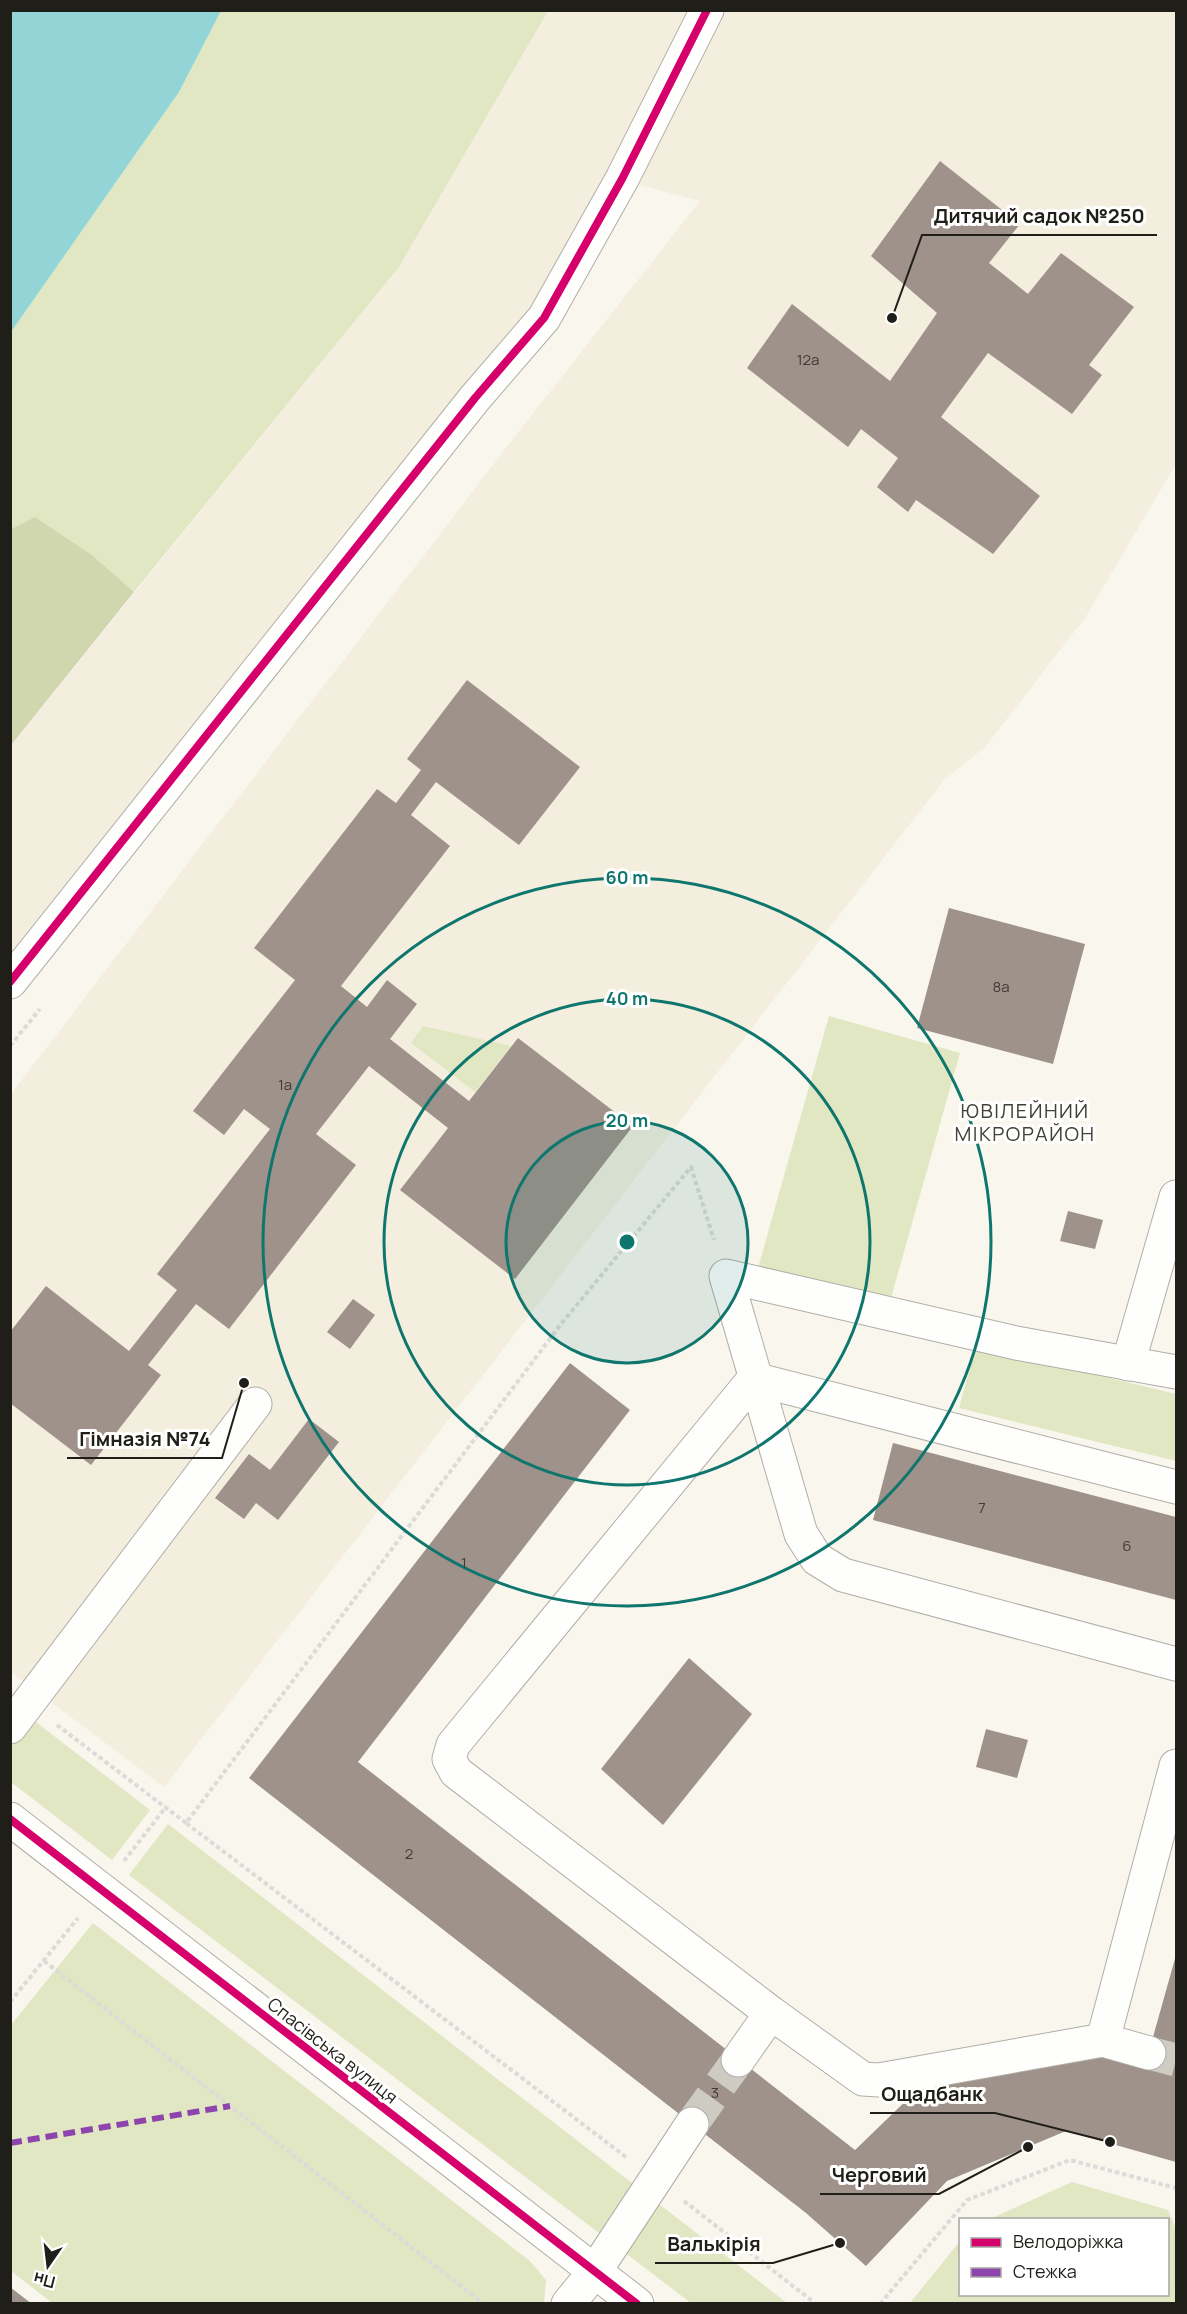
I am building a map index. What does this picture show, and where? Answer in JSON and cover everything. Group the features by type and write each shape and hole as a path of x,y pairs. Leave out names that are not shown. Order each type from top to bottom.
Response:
{"street":[{"path":"10,982 475,398 544,318 622,179 707,10"},
{"path":"1128,1364 1176,1197"},
{"path":"1176,1372 1016,1343 726,1276 754,1379 801,1534 817,1559 843,1575 1176,1664"},
{"path":"754,1379 1176,1487"},
{"path":"754,1379 453,1745 449,1759 456,1772 771,2013 863,2079 879,2080 1103,2040 1149,2053"},
{"path":"20,1715 255,1404"},
{"path":"1103,2040 1176,1766"},
{"name":"Спасівська вулиця","path":"10,1819 638,2304"},
{"path":"738,2060 771,2013"},
{"path":"568,2304 595,2271 692,2124"}],"path":[{"path":"20,1715 166,1807 186,1823"},
{"path":"10,2002 166,1807"},
{"path":"44,1961 484,2304"},
{"path":"880,2304 967,2200 1070,2160 1176,2188"}],"shaded area":[{"path":"548,11 1176,11 1176,464 1085,618 985,747 944,780 164,1787 11,1672 11,1094 516,435 700,201 621,180 544,318 11,982 11,745 399,267"}],"green space":[{"path":"221,11 548,11 399,267 134,592 92,555 35,517 11,529 11,332 179,92"},
{"path":"35,517 92,555 134,592 11,745 11,529"},
{"path":"829,1016 960,1053 889,1305 758,1268"},
{"path":"423,1026 511,1046 475,1092 411,1043"},
{"path":"976,1346 1176,1394 1176,1461 959,1408"},
{"path":"10,1702 150,1810 112,1860 11,1782"},
{"path":"168,1824 787,2303 691,2303 129,1875"},
{"path":"93,1923 530,2261 546,2280 544,2303 52,2303 11,2271 11,2025"},
{"path":"1072,2182 1168,2210 1176,2229 1176,2303 910,2303 959,2242 959,2296 1169,2296 1169,2218 992,2218"}],"water":[{"path":"11,10 221,11 179,92 11,332"}],"building":[{"path":"940,161 1020,224 989,263 1028,294 1061,253 1134,307 1089,365 1102,375 1072,414 988,353 941,417 1040,496 993,554 916,500 908,512 877,487 898,458 861,429 848,447 747,368 792,304 890,381 937,313 871,256"},
{"path":"467,680 580,767 519,845 436,782 411,815 450,846 341,986 367,1007 387,980 417,1004 390,1039 469,1101 518,1038 633,1126 515,1279 400,1190 448,1128 369,1066 316,1134 356,1165 229,1329 196,1304 148,1365 161,1375 91,1465 10,1403 10,1332 46,1286 129,1351 177,1290 157,1274 270,1129 244,1109 224,1135 193,1111 295,980 254,948 377,789 396,803 421,770 407,759"},
{"path":"949,908 1085,944 1053,1064 917,1028"},
{"path":"1068,1211 1103,1220 1095,1249 1060,1241"},
{"path":"353,1299 375,1315 350,1349 327,1332"},
{"path":"570,1363 630,1410 358,1762 855,2150 914,2093 1076,2050 1146,2062 1176,1955 1176,2162 1066,2131 947,2181 866,2266 806,2213 249,1778"},
{"path":"309,1419 339,1442 278,1520 256,1503 244,1519 215,1498 249,1454 270,1470"},
{"path":"893,1443 1176,1517 1176,1600 873,1520"},
{"path":"689,1658 752,1714 663,1825 601,1769"},
{"path":"986,1729 1028,1740 1017,1778 976,1767"},
{"path":"10,2287 32,2304 10,2304"}],"tunnel":[{"path":"1149,2053 1176,2060"},
{"path":"692,2124 738,2060"}],"marked path":[{"path":"10,2143 230,2106"}],"cycle path":[{"path":"10,982 475,398 544,318 622,179 707,10"},
{"path":"10,1819 637,2304"}],"place":[{"name":"Дитячий садок №250","path":"892,318"},
{"name":"Гімназія №74","path":"244,1383"},
{"name":"Ощадбанк","path":"1110,2142"},
{"name":"Черговий","path":"1028,2147"},
{"name":"Валькірія","path":"840,2243"}],"district":[{"name":"ЮВІЛЕЙНИЙ МІКРОРАЙОН","path":"1025,1122"}]}
